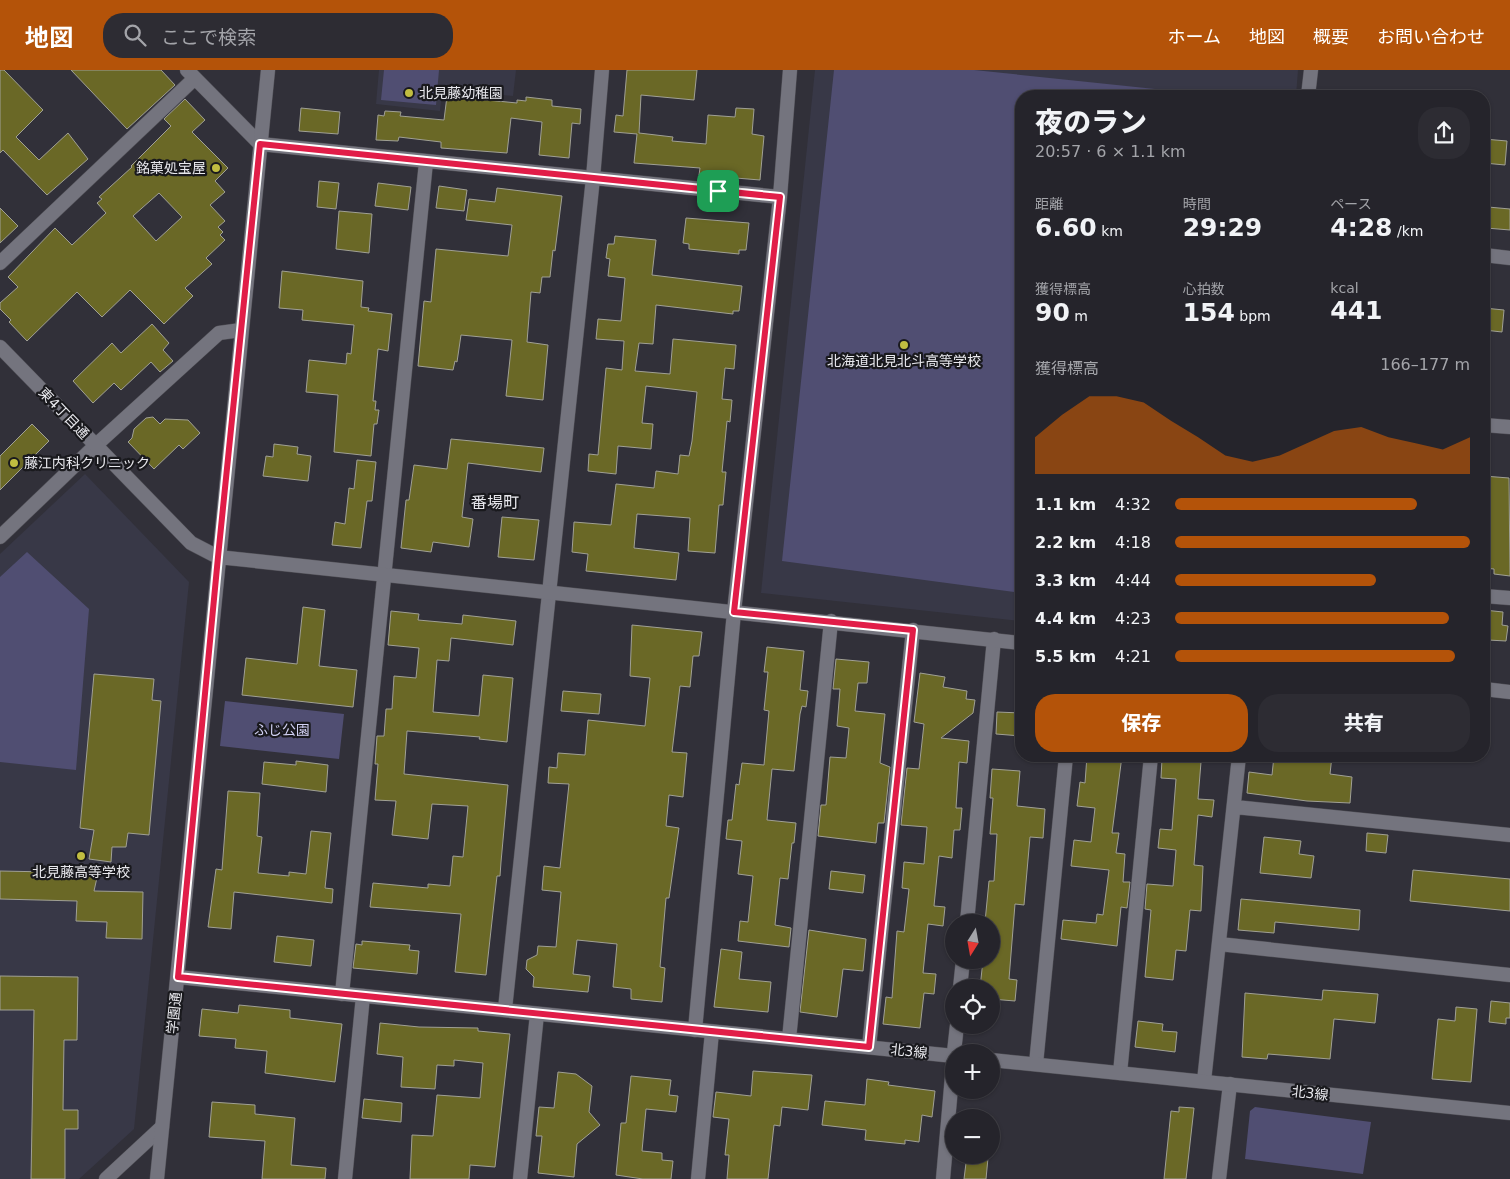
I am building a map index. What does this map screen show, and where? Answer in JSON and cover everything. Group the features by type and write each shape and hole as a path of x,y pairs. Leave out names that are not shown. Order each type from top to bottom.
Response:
{"street":[{"name":"学園通","path":"157,1179 268,70"},
{"path":"505,1009 602,70"},
{"path":"695,1030 734,612 780,197 790,70"},
{"path":"1309,90 1311,70"},
{"path":"0,263 191,74 260,144 780,197"},
{"path":"342,994 426,162"},
{"path":"1490,256 1510,258"},
{"path":"0,537 96,445 219,332 241,330"},
{"name":"東4丁目通","path":"0,347 191,543 218,557"},
{"path":"1490,425 1510,427"},
{"path":"218,557 1015,642"},
{"path":"1490,596 1510,598"},
{"path":"789,1040 831,621"},
{"path":"869,1047 913,630"},
{"path":"968,914 994,640"},
{"path":"1490,690 1510,692"},
{"path":"1036,1064 1065,762"},
{"path":"1120,1073 1150,762"},
{"path":"1204,1081 1239,762"},
{"path":"1235,807 1510,835"},
{"path":"1219,944 1510,974"},
{"name":"北3線","path":"178,977 505,1009 789,1040 945,1053"},
{"path":"346,1179 363,996"},
{"path":"520,1179 537,1014"},
{"path":"698,1179 712,1032"},
{"name":"北3線","path":"1000,1061 1510,1113"},
{"path":"1219,1179 1230,1084"},
{"path":"943,1179 950,1099"},
{"path":"106,1179 162,1127"}],"shaded area":[{"name":"北見藤幼稚園","path":"379,70 516,70 513,96 442,89 440,111 376,104"},
{"name":"北海道北見北斗高等学校","path":"815,70 1298,70 1296,90 1015,90 1015,620 761,593"},
{"name":"北見藤高等学校","path":"85,474 189,582 134,1129 79,1179 0,1179 0,554"}],"green space":[{"path":"384,70 439,70 436,105 381,100"},
{"name":"北海道北見北斗高等学校","path":"834,70 974,70 1165,90 1015,90 1015,592 782,561"},
{"path":"27,552 89,609 76,770 0,762 0,577"},
{"name":"ふじ公園","path":"225,701 344,714 339,759 220,746"},
{"path":"1255,1107 1371,1122 1363,1174 1245,1159 1250,1111"}],"building":[{"path":"0,70 4,70 43,110 16,137 39,160 68,133 88,159 47,195 3,150 0,153"},
{"path":"71,70 161,70 175,85 127,129"},
{"path":"627,70 697,70 694,100 641,95 639,133 673,137 672,141 706,144 708,115 735,117 736,108 754,109 752,134 764,136 760,180 699,175 700,168 634,163 637,134 614,132 616,115 623,116"},
{"path":"447,96 517,103 517,100 526,101 526,97 552,100 552,106 581,109 580,124 572,123 569,158 539,155 542,122 511,118 507,153 441,148 441,142 399,137 398,141 376,140 378,115 384,116 385,111 401,112 400,116 444,120"},
{"path":"185,99 205,120 192,132 228,168 215,181 225,192 210,205 225,221 218,227 223,232 220,235 225,240 206,258 212,264 185,288 193,296 164,324 130,290 102,317 77,292 27,341 9,322 11,320 0,309 0,303 18,287 8,277 55,228 72,245 106,213 97,203 102,199 99,197 132,167 171,126 164,119","holes":["159,193 182,217 156,241 133,216"]},
{"path":"301,108 340,112 338,134 299,131"},
{"path":"1490,140 1507,141 1505,165 1490,164"},
{"path":"319,181 339,183 336,209 317,207"},
{"path":"378,183 411,187 408,210 375,206"},
{"path":"439,186 467,190 464,211 436,208"},
{"path":"497,188 562,196 550,277 542,277 540,293 531,292 527,342 548,345 543,400 506,396 512,340 461,335 457,362 455,361 453,370 418,366 424,301 431,302 436,249 508,256 512,225 466,220 469,199 495,202"},
{"path":"1490,207 1510,209 1510,230 1490,228"},
{"path":"0,208 18,226 0,243"},
{"path":"339,211 372,214 369,253 336,249"},
{"path":"686,218 749,223 746,250 739,250 739,254 689,249 689,244 683,243"},
{"path":"615,236 656,240 652,275 742,286 739,311 733,311 733,314 656,305 653,344 639,343 635,371 670,374 673,339 736,345 734,369 725,368 722,399 732,400 730,422 727,421 722,472 726,472 723,505 719,505 715,553 688,551 690,518 637,514 634,548 679,553 676,580 586,571 588,554 572,552 574,522 611,525 616,484 654,488 656,471 678,474 680,455 689,456 692,441 697,392 646,386 642,423 653,424 651,449 618,446 616,474 588,471 589,454 598,455 606,368 622,370 624,341 596,339 598,319 621,321 625,278 608,276 610,259 606,258 608,244 614,244"},
{"path":"282,271 363,281 361,307 369,308 368,311 392,314 388,351 378,349 373,401 376,401 375,410 379,410 377,424 374,424 371,456 334,452 338,395 306,392 309,360 346,364 347,353 351,354 354,325 302,320 303,310 279,308"},
{"path":"1490,309 1504,310 1502,332 1490,331"},
{"path":"152,324 169,343 163,350 173,361 160,372 151,362 121,390 114,383 93,403 73,381 112,343 121,353"},
{"path":"153,417 160,424 165,419 188,420 200,433 183,449 179,445 154,469 128,442 132,438 134,429 146,418"},
{"name":"藤江内科クリニック","path":"32,424 49,441 0,490 0,456"},
{"path":"451,439 544,448 541,472 468,463 462,517 473,519 469,547 433,542 431,552 401,548 406,500 409,500 414,465 447,469"},
{"path":"274,444 298,447 297,454 311,456 308,481 263,476 266,456 273,457"},
{"path":"357,460 376,462 372,501 367,501 361,548 332,545 335,522 345,524 349,488 354,489"},
{"path":"1490,476 1509,478 1510,576 1494,574 1494,569 1490,569"},
{"path":"502,517 539,520 534,560 498,557"},
{"path":"303,607 325,610 319,666 357,670 353,707 242,695 246,658 297,664"},
{"path":"391,611 419,614 418,620 462,624 463,615 516,621 513,645 451,638 449,661 437,660 433,712 479,716 483,675 513,678 507,742 479,739 480,737 407,731 404,774 508,785 500,876 497,876 486,975 455,972 461,914 370,907 373,883 428,888 428,884 450,886 453,856 463,857 468,806 432,804 428,839 392,835 396,801 375,800 378,764 375,764 377,736 384,736 386,709 392,709 394,676 416,678 419,648 388,645"},
{"path":"1490,611 1503,612 1502,625 1508,626 1506,641 1490,640"},
{"path":"632,625 702,632 699,656 693,656 690,687 680,686 672,752 687,753 683,797 669,795 666,826 679,828 669,898 666,898 660,967 665,968 662,1002 631,999 631,989 613,987 617,944 577,940 573,974 590,976 588,992 533,987 534,977 526,969 527,960 537,955 538,946 556,947 561,892 542,890 544,866 560,868 569,784 548,783 549,767 557,768 558,753 585,755 588,720 645,726 650,678 630,676"},
{"path":"767,647 804,651 800,690 808,691 806,707 802,706 800,714 794,771 772,769 767,820 796,823 788,879 780,878 775,925 791,928 789,947 738,941 740,921 748,922 753,876 738,874 742,841 726,839 728,820 732,820 736,784 739,785 742,763 764,765 769,711 764,710 768,672 764,672"},
{"path":"836,659 869,662 867,683 858,683 855,711 885,714 880,763 890,767 884,823 878,823 876,843 818,836 821,805 826,805 830,757 846,758 849,728 837,726 840,689 833,689"},
{"path":"920,673 945,677 943,687 967,691 966,699 975,700 973,713 941,738 969,741 967,763 959,762 956,808 962,808 960,830 954,830 952,858 939,856 934,906 945,907 943,926 928,924 923,973 936,974 934,994 924,993 920,1028 883,1024 886,997 892,998 897,931 904,932 909,889 902,888 904,862 924,864 927,827 901,825 907,768 919,769 924,724 914,722"},
{"path":"94,674 154,679 152,700 161,701 149,835 128,833 126,847 112,847 111,862 89,859 94,830 80,828"},
{"path":"563,691 601,694 599,714 561,711"},
{"path":"997,712 1015,713 1015,736 996,734"},
{"path":"296,761 328,765 326,792 262,784 264,762 296,765"},
{"path":"1087,762 1121,762 1112,833 1119,833 1116,853 1125,854 1123,882 1130,882 1127,908 1121,907 1117,946 1061,939 1063,920 1096,923 1097,914 1103,915 1109,870 1071,866 1074,840 1091,842 1095,808 1077,806 1080,782 1085,783"},
{"path":"1162,762 1201,762 1198,799 1214,800 1212,817 1198,815 1194,865 1203,866 1201,911 1190,910 1186,951 1176,950 1173,980 1145,977 1151,910 1145,909 1147,884 1173,886 1176,850 1158,848 1160,829 1172,830 1176,779 1161,778"},
{"path":"1273,762 1331,762 1330,774 1352,777 1350,803 1307,801 1247,793 1249,772 1272,775"},
{"path":"992,769 1020,771 1017,806 1045,809 1043,838 1030,837 1024,905 1015,904 1009,979 1017,980 1015,1001 1000,1000 1000,979 981,979 982,969 1000,969 1000,914 986,914 989,881 994,881 997,834 990,834 993,798 990,798"},
{"path":"228,791 260,793 257,836 262,837 258,873 289,876 289,872 306,874 311,831 331,833 325,888 333,889 332,903 234,892 231,929 208,927 216,869 222,870"},
{"path":"1367,833 1388,835 1386,853 1366,851"},
{"path":"1264,837 1301,841 1299,854 1314,856 1311,878 1260,873"},
{"path":"1413,870 1510,879 1510,911 1410,901"},
{"path":"0,871 98,873 94,891 143,892 142,939 106,938 107,922 76,921 77,901 0,899"},
{"path":"831,871 865,875 863,893 829,889"},
{"path":"1241,899 1360,910 1359,930 1275,922 1274,933 1238,930"},
{"path":"809,930 866,939 863,971 843,969 837,1017 800,1012"},
{"path":"277,936 314,940 311,966 274,962"},
{"path":"362,941 410,945 409,950 419,951 417,974 353,968 356,944 362,945"},
{"path":"721,949 742,952 739,979 771,982 768,1012 714,1007"},
{"path":"0,976 78,977 77,1040 64,1040 63,1110 78,1110 78,1129 65,1129 65,1179 31,1179 34,1010 0,1010"},
{"path":"1323,990 1378,994 1375,1023 1334,1019 1330,1059 1268,1054 1267,1059 1242,1057 1245,993 1322,1000"},
{"path":"1491,1001 1510,1003 1510,1018 1506,1018 1506,1024 1489,1022"},
{"path":"239,1005 290,1010 290,1018 342,1024 335,1082 265,1073 267,1051 235,1048 236,1039 199,1036 202,1009 238,1013"},
{"path":"1456,1007 1477,1009 1471,1082 1432,1079 1438,1019 1455,1021"},
{"path":"1138,1021 1163,1024 1162,1031 1177,1032 1175,1052 1135,1047"},
{"path":"380,1023 419,1027 478,1028 478,1031 510,1034 495,1167 470,1165 469,1179 410,1179 412,1135 433,1136 437,1095 480,1098 483,1063 454,1060 454,1066 437,1065 435,1089 401,1087 403,1057 377,1054"},
{"path":"753,1071 812,1075 808,1110 782,1107 780,1126 774,1125 768,1179 727,1179 729,1155 725,1155 729,1119 713,1117 716,1092 751,1096"},
{"path":"558,1072 576,1074 592,1086 589,1112 600,1125 577,1144 574,1177 538,1173 542,1136 536,1136 539,1107 554,1108"},
{"path":"631,1076 671,1080 669,1095 678,1096 676,1112 646,1109 642,1151 662,1153 662,1160 673,1161 671,1179 643,1179 616,1175 621,1123 626,1123"},
{"path":"867,1079 889,1082 888,1085 935,1091 932,1117 922,1115 919,1142 905,1140 905,1144 865,1140 866,1130 822,1125 825,1101 865,1105"},
{"path":"364,1099 402,1103 401,1122 362,1118"},
{"path":"212,1102 255,1105 255,1114 295,1118 291,1165 326,1168 325,1179 262,1179 265,1141 209,1137"},
{"path":"1179,1107 1194,1108 1186,1179 1164,1179 1171,1111 1179,1112"},
{"path":"966,1164 987,1164 986,1179 964,1179"}],"place":[{"name":"北見藤幼稚園","path":"409,93"},
{"name":"銘菓処宝屋","path":"216,168"},
{"name":"北海道北見北斗高等学校","path":"904,345"},
{"name":"藤江内科クリニック","path":"14,463"},
{"name":"北見藤高等学校","path":"81,856"}],"district":[{"name":"番場町","path":"495,502"}],"route":[{"path":"260,144 718,191 780,197 734,612 913,630 869,1047 178,977 260,144"}]}
